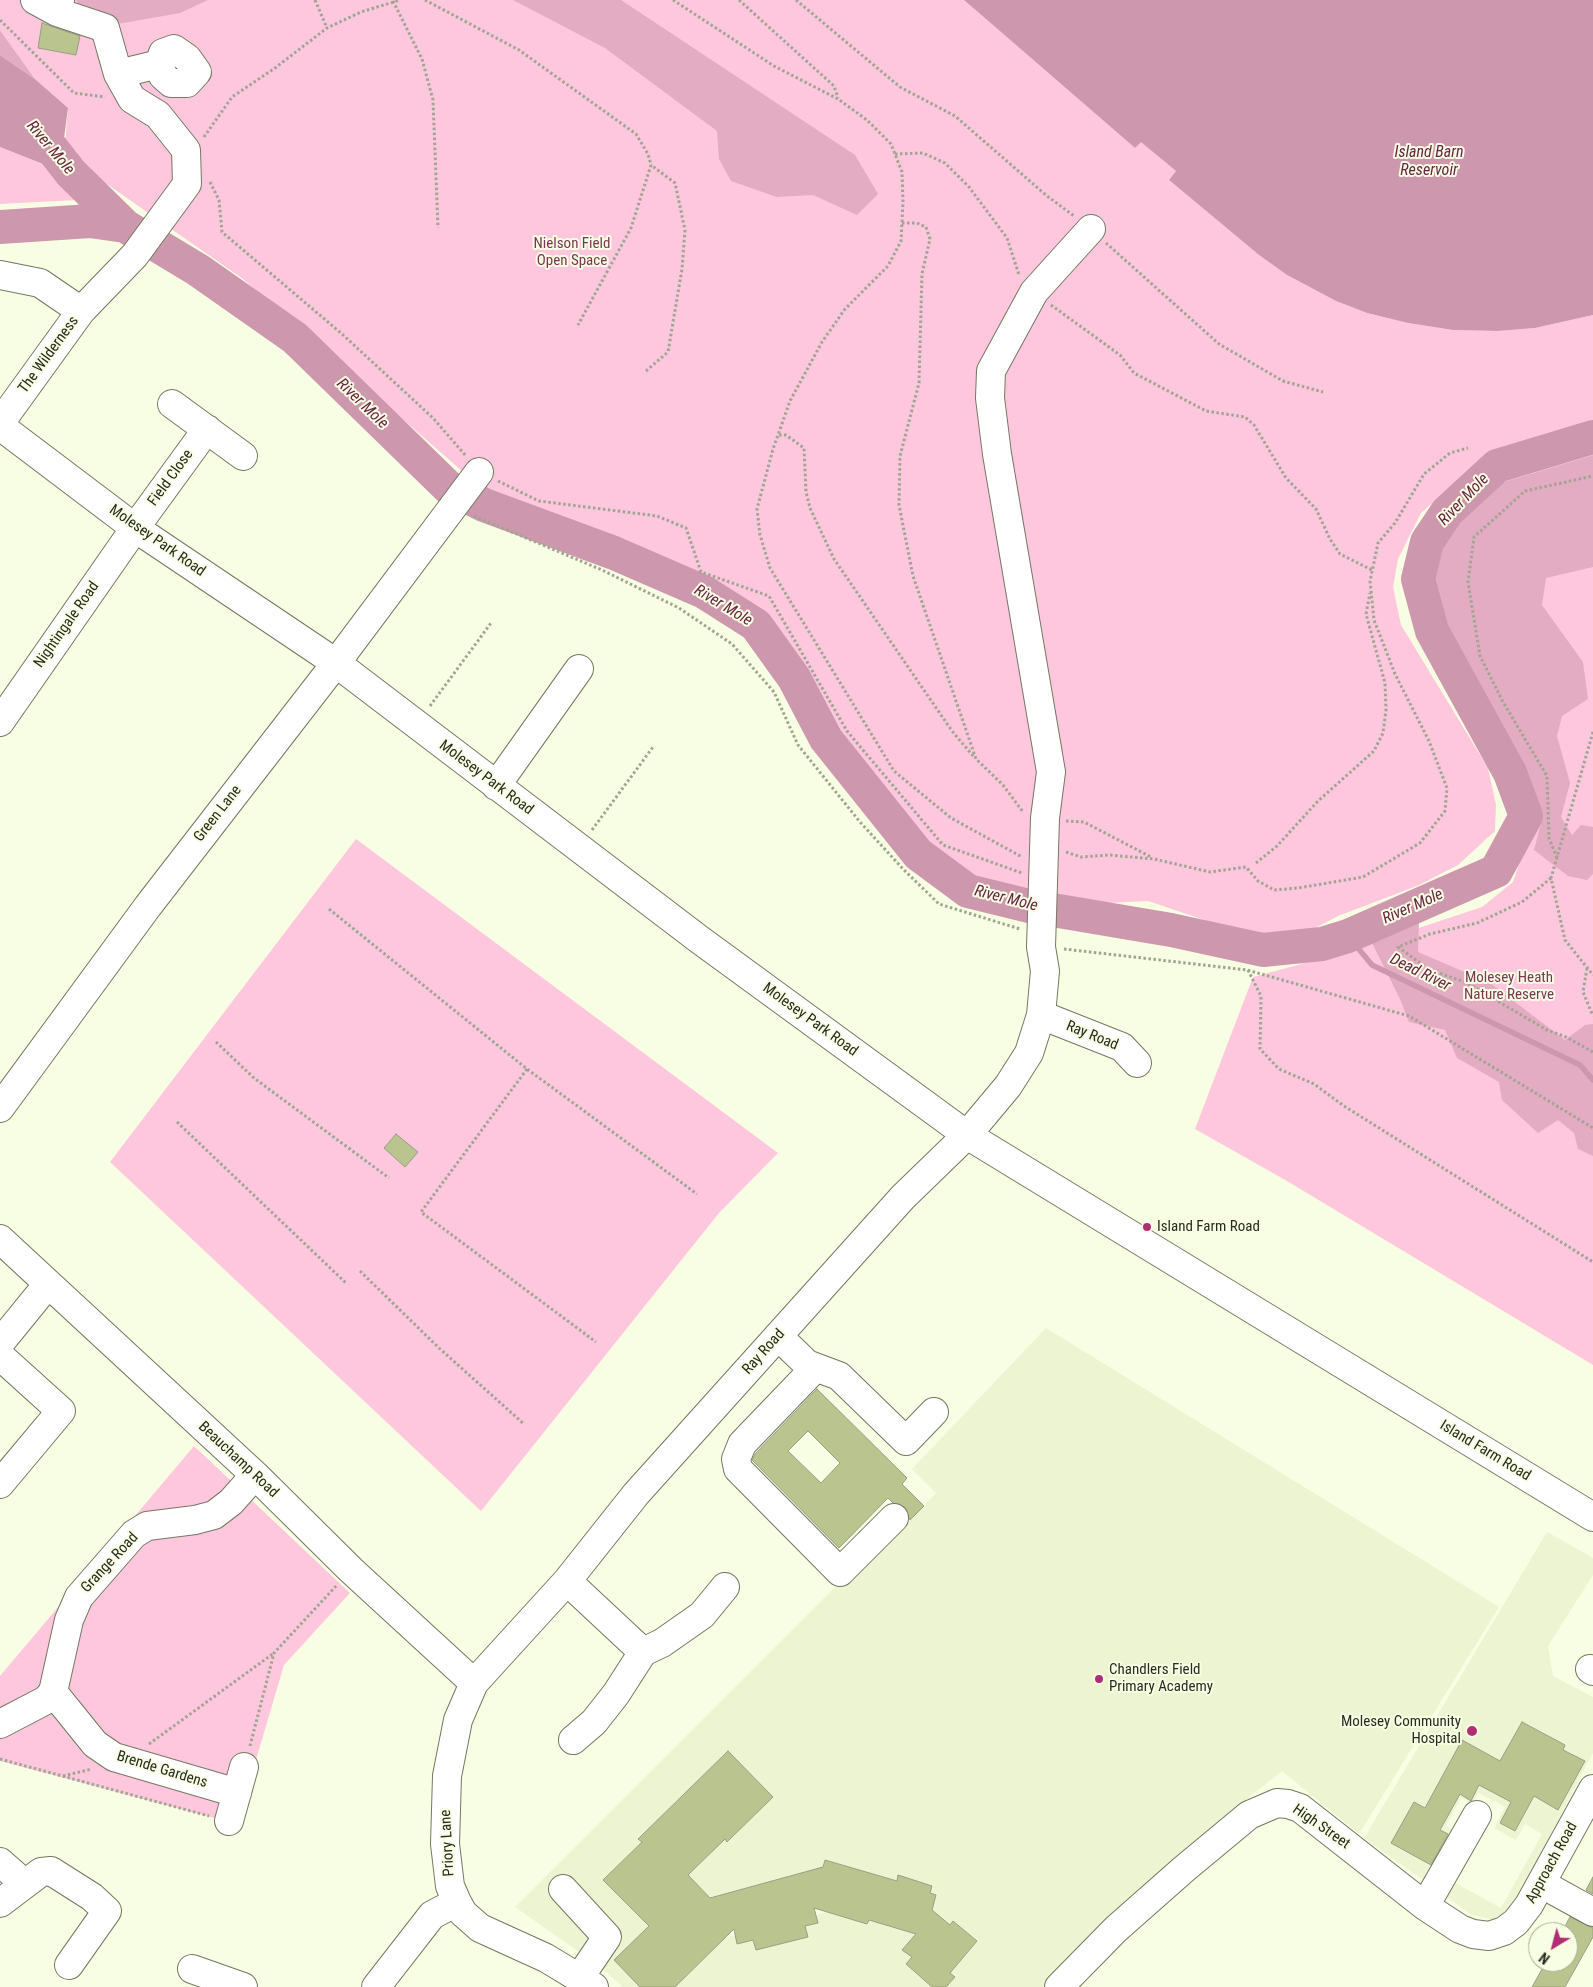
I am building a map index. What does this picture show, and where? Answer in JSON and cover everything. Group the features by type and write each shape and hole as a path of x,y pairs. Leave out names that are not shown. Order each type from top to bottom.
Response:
{"street":[{"path":"51,4 105,28 113,86 158,115 185,155"},
{"path":"113,86 158,64"},
{"name":"The Wilderness","path":"0,425 81,312 134,255 187,184 185,155"},
{"name":"Ray Road","path":"474,1683 567,1581 636,1494 903,1197 967,1135 1014,1078 1029,1053 1041,1016 1045,971 1042,942 1044,866 1036,818 1051,772 990,398 991,371 1034,292 1091,229"},
{"name":"The Wilderness","path":"0,275 40,283 81,312"},
{"path":"172,404 243,456"},
{"name":"Molesey Park Road","path":"0,425 135,528 336,663 578,848 967,1135"},
{"name":"Field Close","path":"135,528 207,429"},
{"name":"Green Lane","path":"0,1108 148,906 336,663 475,475"},
{"name":"Nightingale Road","path":"0,722 135,528"},
{"path":"496,786 579,669"},
{"name":"Ray Road","path":"1041,1016 1122,1047 1137,1062"},
{"name":"Island Farm Road","path":"967,1135 1593,1517"},
{"name":"Beauchamp Road","path":"0,1239 255,1475 351,1570 474,1683"},
{"path":"0,1343 48,1284"},
{"path":"778,1336 807,1364 839,1376 906,1441 934,1412"},
{"path":"0,1356 61,1411 0,1484"},
{"path":"815,1368 742,1444 736,1459 738,1469 840,1572 894,1518"},
{"name":"Grange Road","path":"53,1692 69,1620 79,1597 134,1534 147,1526 195,1520 214,1515 231,1502 255,1475"},
{"path":"567,1581 643,1652"},
{"path":"573,1740 594,1722 616,1694 643,1652 662,1643 702,1615 725,1587"},
{"name":"Priory Lane","path":"474,1683 458,1720 447,1776 445,1844 450,1886 463,1912 480,1928 587,1982"},
{"path":"0,1724 46,1700 53,1692"},
{"name":"Brende Gardens","path":"53,1692 95,1744 114,1757 237,1793"},
{"path":"229,1821 244,1767"},
{"name":"Approach Road","path":"1504,1932 1516,1922 1542,1884 1593,1789"},
{"name":"High Street","path":"1060,1987 1116,1929 1184,1869 1248,1815 1277,1803 1300,1808 1425,1906 1460,1929 1473,1934 1489,1936 1504,1932"},
{"path":"1425,1906 1477,1815"},
{"path":"0,1862 33,1878"},
{"path":"0,1903 33,1878 51,1871 92,1897 107,1911 70,1965"},
{"path":"1542,1884 1593,1912"},
{"path":"564,1889 607,1937 587,1982"},
{"path":"376,1987 432,1915 457,1902"},
{"path":"192,1969 243,1987"}],"path":[{"path":"315,0 327,28"},
{"path":"393,0 422,59 434,100 438,228"},
{"path":"400,0 393,0 361,12 327,28 275,68 232,97 199,144 185,155 201,165 219,200 222,232 342,334 433,418 475,475 539,501 657,516 686,528 701,572 769,596 847,732 942,845 1044,866 1081,857 1109,855 1154,859 1210,872 1246,867 1258,881 1274,890 1363,877 1420,843 1445,811 1447,788 1430,741 1395,674 1374,620 1371,590 1372,570 1378,543 1396,523 1424,474 1450,453 1468,448"},
{"path":"425,0 519,50 636,134 648,154 651,165 631,228 578,325"},
{"path":"674,0 774,66 838,99 867,120 891,144 902,172 901,241 888,266 845,309 822,342 790,401 757,509 760,535 770,568 787,599 802,618 894,771 951,818 1044,866"},
{"path":"739,0 834,86 838,99"},
{"path":"796,0 900,87 955,116 1047,196 1091,229 1134,270 1219,344 1283,381 1323,392"},
{"path":"0,20 74,94 113,86"},
{"path":"895,154 923,153 945,163 969,187 1007,238 1017,274 1034,292 1120,355 1134,373 1206,411 1245,416 1254,425 1286,478 1316,509 1330,539 1340,554 1372,570"},
{"path":"646,370 668,352 682,269 685,230 675,183 651,165"},
{"path":"902,223 917,223 926,227 930,239 922,274 919,383 900,456 899,505 913,576 976,759"},
{"path":"779,435 786,436 804,448 806,492 810,508 834,559 952,731 976,759 1036,818 1084,822 1154,859"},
{"path":"1556,858 1549,838 1547,776 1503,702 1480,656 1468,582 1474,537 1525,491 1593,476"},
{"path":"447,515 602,570 678,608 732,644 774,692 798,745 842,801 903,869 939,904 1042,942 1247,970 1409,1016 1593,1128"},
{"path":"1256,863 1277,846 1318,801 1374,751 1383,733 1386,710 1385,683 1366,614 1371,590"},
{"path":"416,724 491,623"},
{"path":"1593,732 1551,878 1565,940 1593,975"},
{"path":"578,848 653,747"},
{"path":"1551,878 1522,902 1477,923 1430,934 1398,947 1430,970 1465,982 1547,1030 1566,1037 1593,1052"},
{"path":"329,908 527,1069 697,1194"},
{"path":"1587,967 1583,992 1593,1016"},
{"path":"1247,970 1261,996 1260,1049 1279,1069 1314,1084 1344,1106 1593,1262"},
{"path":"216,1042 254,1078 389,1178"},
{"path":"527,1069 420,1212 596,1342"},
{"path":"177,1122 347,1284"},
{"path":"360,1271 439,1348 524,1424"},
{"path":"64,1776 128,1761 274,1653 351,1570"},
{"path":"244,1767 274,1653"},
{"path":"0,1759 229,1821"}],"shaded area":[{"path":"76,0 208,0 180,13 112,25 86,20"},
{"path":"513,0 621,0 855,155 878,194 857,215 813,195 777,197 731,181 719,159 717,131 605,48"},
{"path":"0,30 35,79 0,55"},
{"path":"1593,455 1593,567 1546,578 1542,605 1583,662 1588,699 1562,716 1557,736 1570,783 1561,817 1572,835 1581,825 1593,827 1593,874 1587,880 1568,876 1534,850 1541,823 1504,732 1443,634 1429,569 1452,522 1500,483"},
{"path":"1419,923 1418,952 1490,983 1565,1040 1585,1025 1593,1024 1593,1156 1578,1149 1574,1133 1558,1120 1538,1133 1502,1100 1499,1082 1457,1058 1445,1030 1409,1022 1400,999 1370,939"},
{"name":"Chandlers Field Primary Academy","path":"1046,1328 1499,1607 1359,1834 1282,1771 1218,1822 1156,1876 1042,1987 946,1987 955,1977 950,1973 977,1941 954,1921 950,1925 942,1918 903,1950 912,1957 906,1965 932,1987 675,1987 724,1938 735,1935 753,1940 756,1950 807,1937 805,1926 817,1923 816,1915 827,1912 867,1924 870,1916 930,1893 932,1886 898,1876 897,1881 826,1860 823,1867 708,1898 688,1875 725,1839 728,1842 773,1797 728,1751 638,1838 642,1842 603,1880 659,1936 640,1987 623,1987 599,1966 515,1907 833,1589 910,1520 936,1493 912,1469"},
{"name":"Molesey Community Hospital","path":"1547,1532 1593,1558 1593,1575 1548,1646 1553,1676 1593,1697 1593,1753 1514,1904 1495,1920 1472,1915 1364,1838","holes":["1522,1722 1565,1745 1563,1750 1584,1762 1559,1809 1534,1796 1515,1831 1500,1823 1511,1802 1479,1785 1471,1800 1459,1794 1440,1830 1453,1838 1437,1868 1392,1843 1414,1802 1425,1808 1462,1740 1522,1773 1509,1746","1479,1793 1505,1807 1494,1828 1516,1840 1525,1824 1542,1834 1501,1908 1452,1881 1474,1841 1446,1826 1461,1798 1472,1804"]}],"green space":[{"name":"Nielson Field Open Space","path":"0,0 964,0 1135,148 1141,141 1176,171 1169,180 1259,255 1287,275 1336,301 1367,313 1408,323 1453,330 1498,331 1535,328 1593,315 1593,425 1551,432 1501,453 1461,477 1421,513 1398,559 1393,587 1401,625 1488,768 1496,805 1495,831 1458,865 1417,886 1338,916 1306,933 1274,939 1249,935 1148,901 1085,904 980,879 939,853 898,813 841,743 798,656 742,598 686,578 598,536 491,491 471,479 243,279 104,182 65,143 68,108 35,79 0,30"},
{"path":"0,147 53,168 77,200 0,204"},
{"name":"Molesey Heath Nature Reserve","path":"1593,465 1593,1365 1287,1181 1195,1129 1253,977 1346,952 1482,907 1513,882 1534,820 1523,752 1457,604"},
{"path":"356,839 778,1153 719,1213 481,1511 110,1162"},
{"path":"194,1446 350,1593 284,1665 237,1824 0,1761 0,1676"}],"water":[{"name":"Island Barn Reservoir","path":"964,0 1593,0 1593,315 1535,328 1498,331 1453,330 1408,323 1367,313 1336,301 1287,275 1259,255 1169,180 1176,171 1141,142 1135,148"},
{"path":"0,55 35,79 68,108 61,161 53,168 0,147"}],"building":[{"path":"42,23 80,36 76,55 38,48"},
{"path":"396,1134 418,1152 405,1167 384,1148"},
{"path":"817,1389 907,1478 902,1484 924,1506 910,1520 905,1507 893,1503 888,1498 839,1548 752,1460 755,1454","holes":["808,1431 840,1463 821,1483 788,1451"]},
{"path":"1522,1722 1565,1745 1563,1750 1585,1761 1558,1810 1534,1796 1515,1831 1500,1823 1511,1802 1479,1785 1471,1801 1460,1794 1440,1830 1448,1834 1431,1865 1391,1843 1414,1802 1425,1808 1462,1740 1500,1761"},
{"path":"728,1751 773,1797 727,1842 725,1839 688,1875 710,1898 823,1867 825,1860 897,1881 898,1875 932,1886 930,1893 936,1895 932,1910 950,1925 953,1921 977,1941 950,1973 955,1977 946,1987 932,1987 906,1964 912,1957 902,1950 916,1934 869,1920 867,1924 814,1908 818,1923 805,1926 808,1937 756,1950 753,1940 737,1944 734,1929 675,1987 640,1987 614,1960 649,1926 603,1880 642,1842 638,1839"},
{"path":"1593,1877 1593,1894 1586,1890"},
{"path":"1570,1917 1593,1928 1593,1937 1578,1964 1578,1922 1567,1922"},
{"path":"1540,1972 1573,1972 1565,1987 1532,1987"}],"waterway":[{"name":"River Mole","path":"0,88 24,113 71,173 125,226 198,270 295,338 448,487 484,505 614,553 704,592 756,625 794,678 826,739 918,854 968,891 1029,906 1171,930 1263,950 1322,944 1348,936 1496,871 1526,816 1510,773 1432,631 1418,579 1427,542 1447,512 1497,466 1593,437"},
{"name":"River Mole","path":"0,227 90,221 125,226"},
{"name":"Dead River","path":"1348,936 1372,965 1580,1065 1593,1080"}],"place":[{"name":"Island Farm Road","path":"1147,1227"},
{"name":"Chandlers Field Primary Academy","path":"1099,1679"},
{"name":"Molesey Community Hospital","path":"1472,1731"}]}
